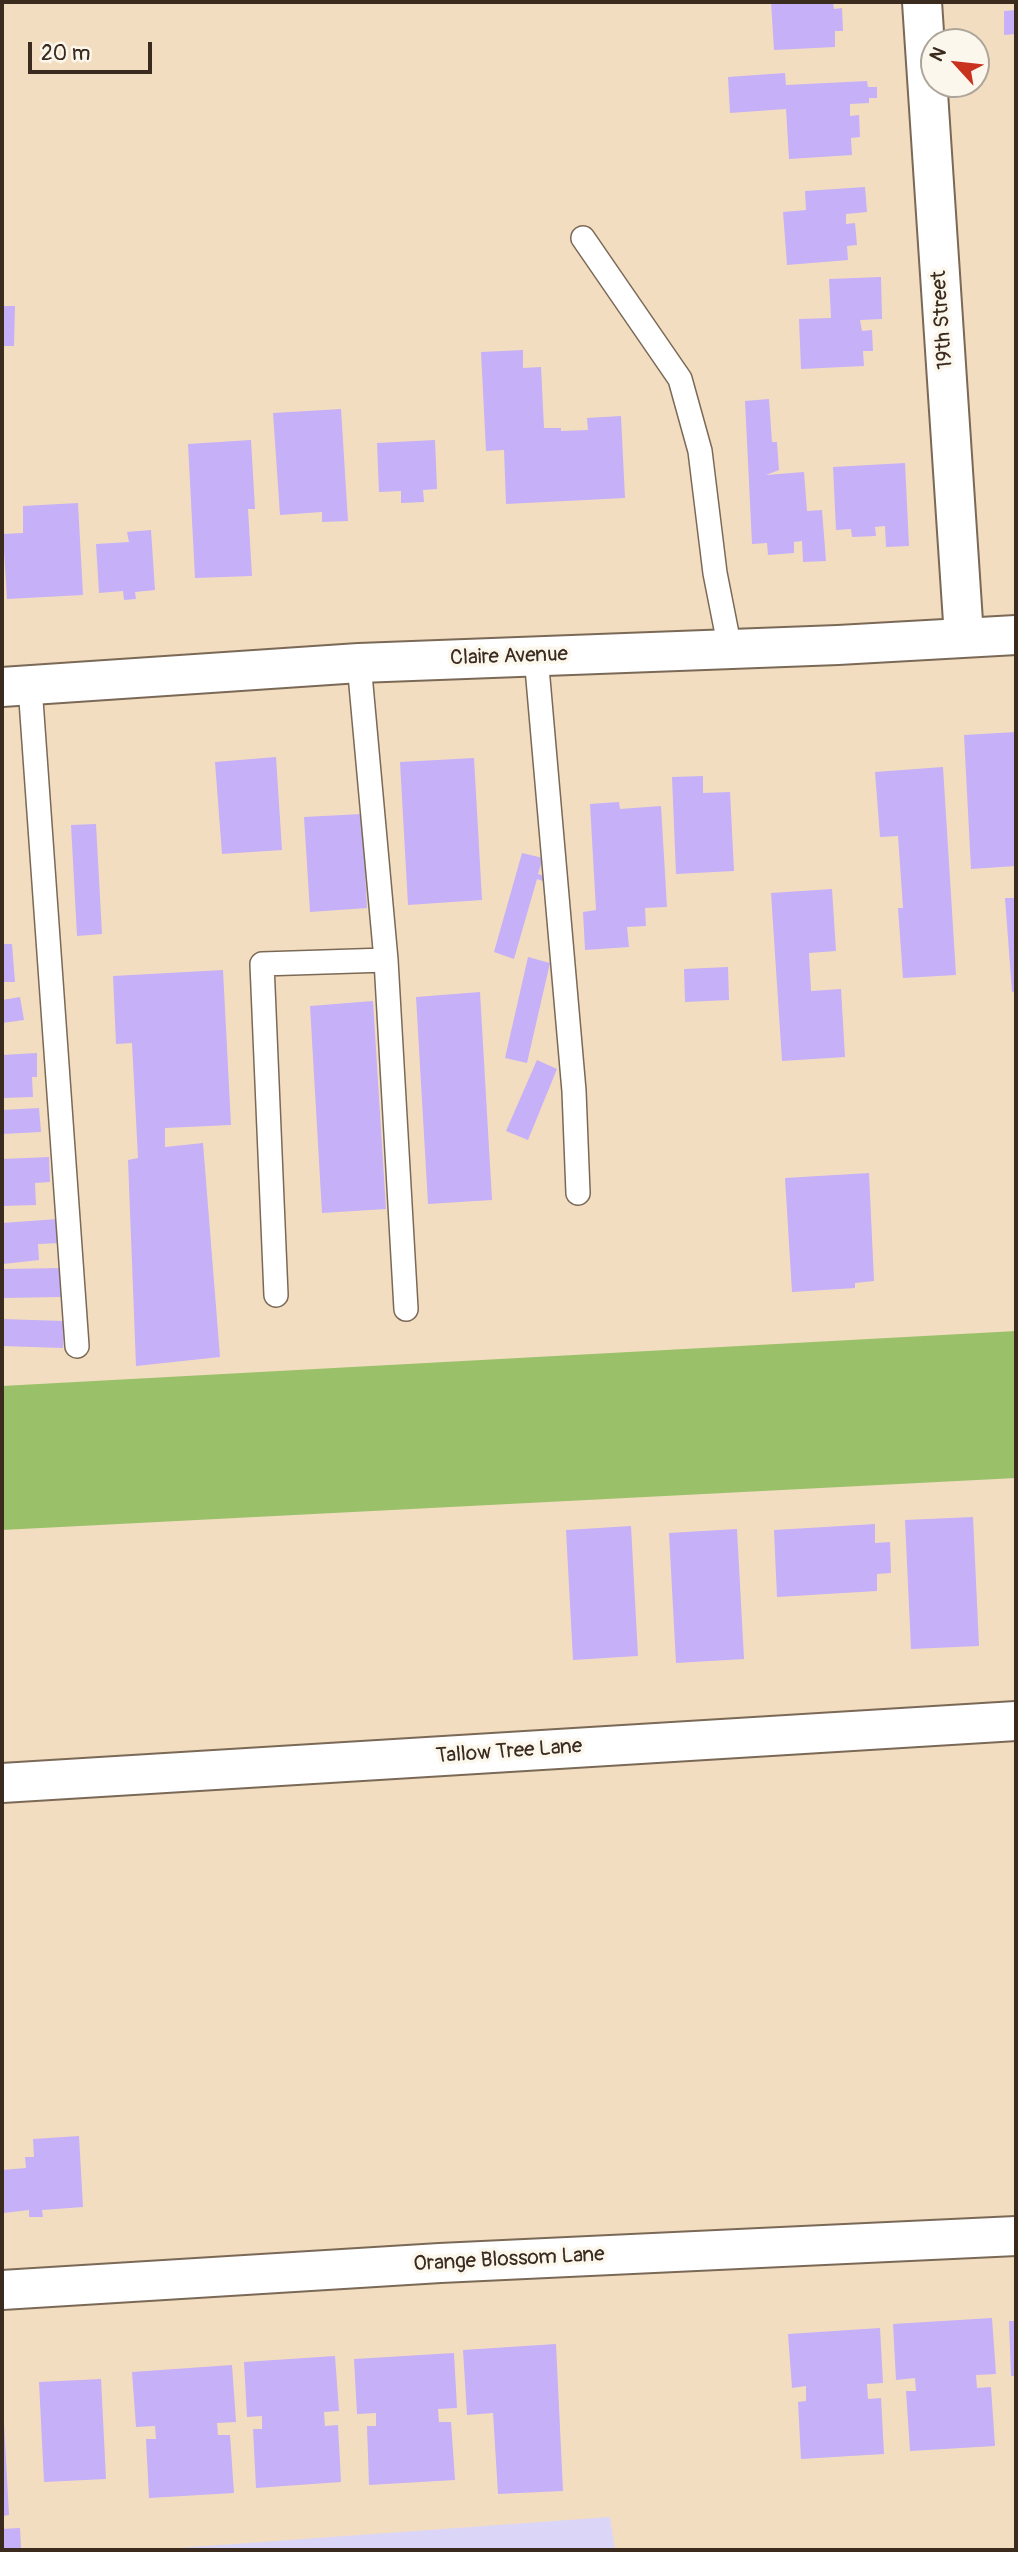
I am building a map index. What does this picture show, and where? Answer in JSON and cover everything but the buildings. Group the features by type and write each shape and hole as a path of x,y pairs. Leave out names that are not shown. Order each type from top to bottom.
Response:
{"street":[{"name":"19th Street","path":"922,2 964,637"},
{"name":"Claire Avenue","path":"16,687 359,663 1016,635"},
{"name":"Tallow Tree Lane","path":"2,1783 1016,1721"},
{"name":"Orange Blossom Lane","path":"2,2290 426,2264 1016,2235"}],"lane":[{"path":"583,238 680,379 700,451 715,573 730,649"},
{"path":"536,656 574,1091 578,1193"},
{"path":"359,663 386,960 405,1309"},
{"path":"16,687 77,1346"},
{"path":"276,1295 262,964 386,960"}],"shaded area":[{"path":"610,2517 615,2550 150,2550"}],"green space":[{"path":"1016,1331 1016,1478 2,1530 2,1386"}]}
